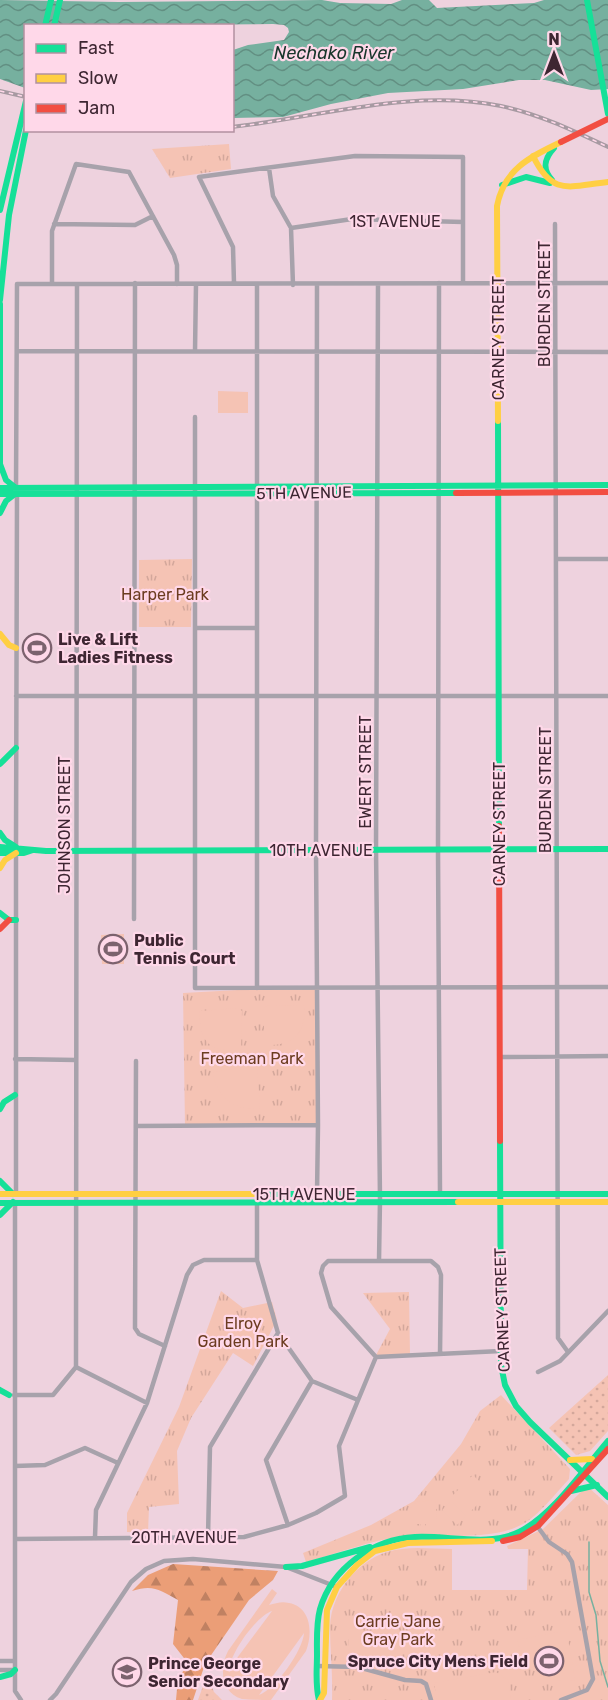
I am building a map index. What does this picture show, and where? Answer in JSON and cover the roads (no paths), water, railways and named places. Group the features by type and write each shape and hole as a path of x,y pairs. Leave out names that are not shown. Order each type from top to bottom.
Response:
{"main road":[{"path":"45,24 51,0"},
{"path":"54,24 60,0"},
{"path":"502,185 511,173 533,156 608,117 587,0"},
{"path":"0,210 24,109"},
{"path":"0,468 0,302 7,216 26,132"},
{"path":"556,185 544,168 544,160 549,152 561,142"},
{"path":"533,156 544,177 556,185"},
{"path":"502,185 526,177 570,187 608,182"},
{"name":"CARNEY STREET","path":"502,185 496,206 501,1365 505,1385 516,1406 583,1473"},
{"path":"0,463 6,480 16,491 6,501 0,513"},
{"name":"5TH AVENUE","path":"556,489 608,485"},
{"name":"5TH AVENUE","path":"0,488 16,491 256,490 317,486 378,489 556,489 608,492"},
{"name":"5TH AVENUE","path":"256,490 317,494 378,489"},
{"name":"5TH AVENUE","path":"0,494 16,491"},
{"path":"0,634 9,645 16,648"},
{"path":"0,764 16,748"},
{"path":"0,833 16,850 0,868"},
{"name":"10TH AVENUE","path":"0,847 16,850 76,851 608,849"},
{"name":"10TH AVENUE","path":"0,853 16,850"},
{"path":"0,913 12,920 0,929"},
{"path":"0,1109 4,1102 15,1095"},
{"path":"0,1181 15,1194"},
{"name":"15TH AVENUE","path":"0,1194 76,1194 257,1202 380,1202 558,1198 608,1194"},
{"name":"15TH AVENUE","path":"0,1203 257,1194 440,1194 500,1198"},
{"name":"15TH AVENUE","path":"558,1198 608,1202"},
{"path":"0,1215 14,1202"},
{"path":"0,1390 12,1395"},
{"path":"0,1399 12,1395"},
{"path":"320,1700 324,1693 327,1610 334,1586 357,1564 375,1551 387,1547 408,1543 503,1537 536,1525 571,1491 592,1459 608,1441"},
{"path":"536,1525 572,1482 608,1449"},
{"path":"572,1482 573,1470 570,1460 592,1459"},
{"path":"583,1473 608,1497"},
{"path":"571,1491 597,1485"},
{"path":"286,1567 302,1566 393,1540 414,1537 469,1540"},
{"path":"320,1700 317,1692 316,1666 320,1608 352,1562 370,1549 393,1540"},
{"path":"0,1677 11,1674 15,1670"}],"street":[{"path":"234,283 233,247 199,177 355,156 462,157 463,284"},
{"path":"52,283 52,231 76,164 129,172 174,255 177,265 177,284"},
{"path":"269,168 273,196 291,228 293,285"},
{"path":"54,224 135,225 153,216"},
{"name":"1ST AVENUE","path":"291,228 352,219 463,222"},
{"name":"BURDEN STREET","path":"555,224 558,1338 568,1352"},
{"path":"135,283 135,919"},
{"path":"440,283 438,850 440,1194"},
{"path":"15,1194 12,920 16,850 17,284 608,283"},
{"name":"JOHNSON STREET","path":"76,1367 77,284"},
{"path":"195,284 195,351"},
{"path":"256,988 257,284"},
{"name":"EWERT STREET","path":"378,284 376,850 379,1261"},
{"path":"317,285 317,1194"},
{"path":"17,351 608,352"},
{"path":"195,417 195,988 608,987"},
{"path":"556,560 608,559"},
{"path":"196,628 256,628"},
{"path":"16,696 608,696"},
{"path":"500,1057 608,1056"},
{"path":"15,1059 76,1060"},
{"path":"136,1061 135,1328 140,1334 165,1346"},
{"path":"136,1126 318,1125"},
{"path":"257,1194 258,1260 278,1333 312,1381 358,1400 376,1357"},
{"path":"14,1202 12,1395 15,1466 15,1691 21,1700"},
{"path":"95,1537 96,1510 147,1403 187,1275 193,1265 204,1260 258,1260"},
{"path":"376,1357 331,1307 321,1273 328,1261 431,1261 438,1267 441,1275 440,1354"},
{"path":"538,1372 560,1361 608,1311"},
{"path":"208,1537 210,1447 278,1333"},
{"path":"376,1357 501,1351"},
{"path":"12,1395 53,1395 76,1367 147,1403"},
{"path":"288,1525 266,1460 312,1381"},
{"name":"20TH AVENUE","path":"15,1539 244,1537 288,1525 345,1496 339,1446 358,1400"},
{"path":"15,1466 45,1465 85,1448 118,1463"},
{"path":"536,1525 549,1542 567,1554 572,1562 593,1679 586,1690 561,1700"},
{"path":"50,1700 131,1582 146,1569 164,1561 193,1559 286,1567 334,1586"},
{"path":"0,1661 15,1661"},
{"path":"316,1666 358,1667 405,1680 421,1681 426,1684 431,1700"},
{"path":"0,1670 15,1670"}],"water":[{"name":"Nechako River","path":"0,0 119,2 322,0 340,3 391,4 402,0 429,0 437,8 534,3 544,0 608,0 608,89 591,90 545,80 519,80 463,89 388,93 331,104 283,117 234,118 234,50 248,45 284,40 289,32 288,28 284,25 273,24 24,24 24,88 0,79"}],"waterway":[{"path":"589,1542 589,1592 596,1615 600,1661 608,1687"}],"railway":[{"path":"0,91 24,97"},
{"path":"234,127 400,102 468,101 501,106 529,114 608,147"}],"place":[{"name":"Live & Lift Ladies Fitness","path":"37,648"},
{"name":"Public Tennis Court","path":"113,949"},
{"name":"Spruce City Mens Field","path":"549,1661"},
{"name":"Prince George Senior Secondary","path":"127,1672"}],"park label":[{"name":"Harper Park","path":"165,594"},
{"name":"Freeman Park","path":"252,1058"},
{"name":"Elroy Garden Park","path":"243,1332"},
{"name":"Carrie Jane Gray Park","path":"398,1630"}]}
